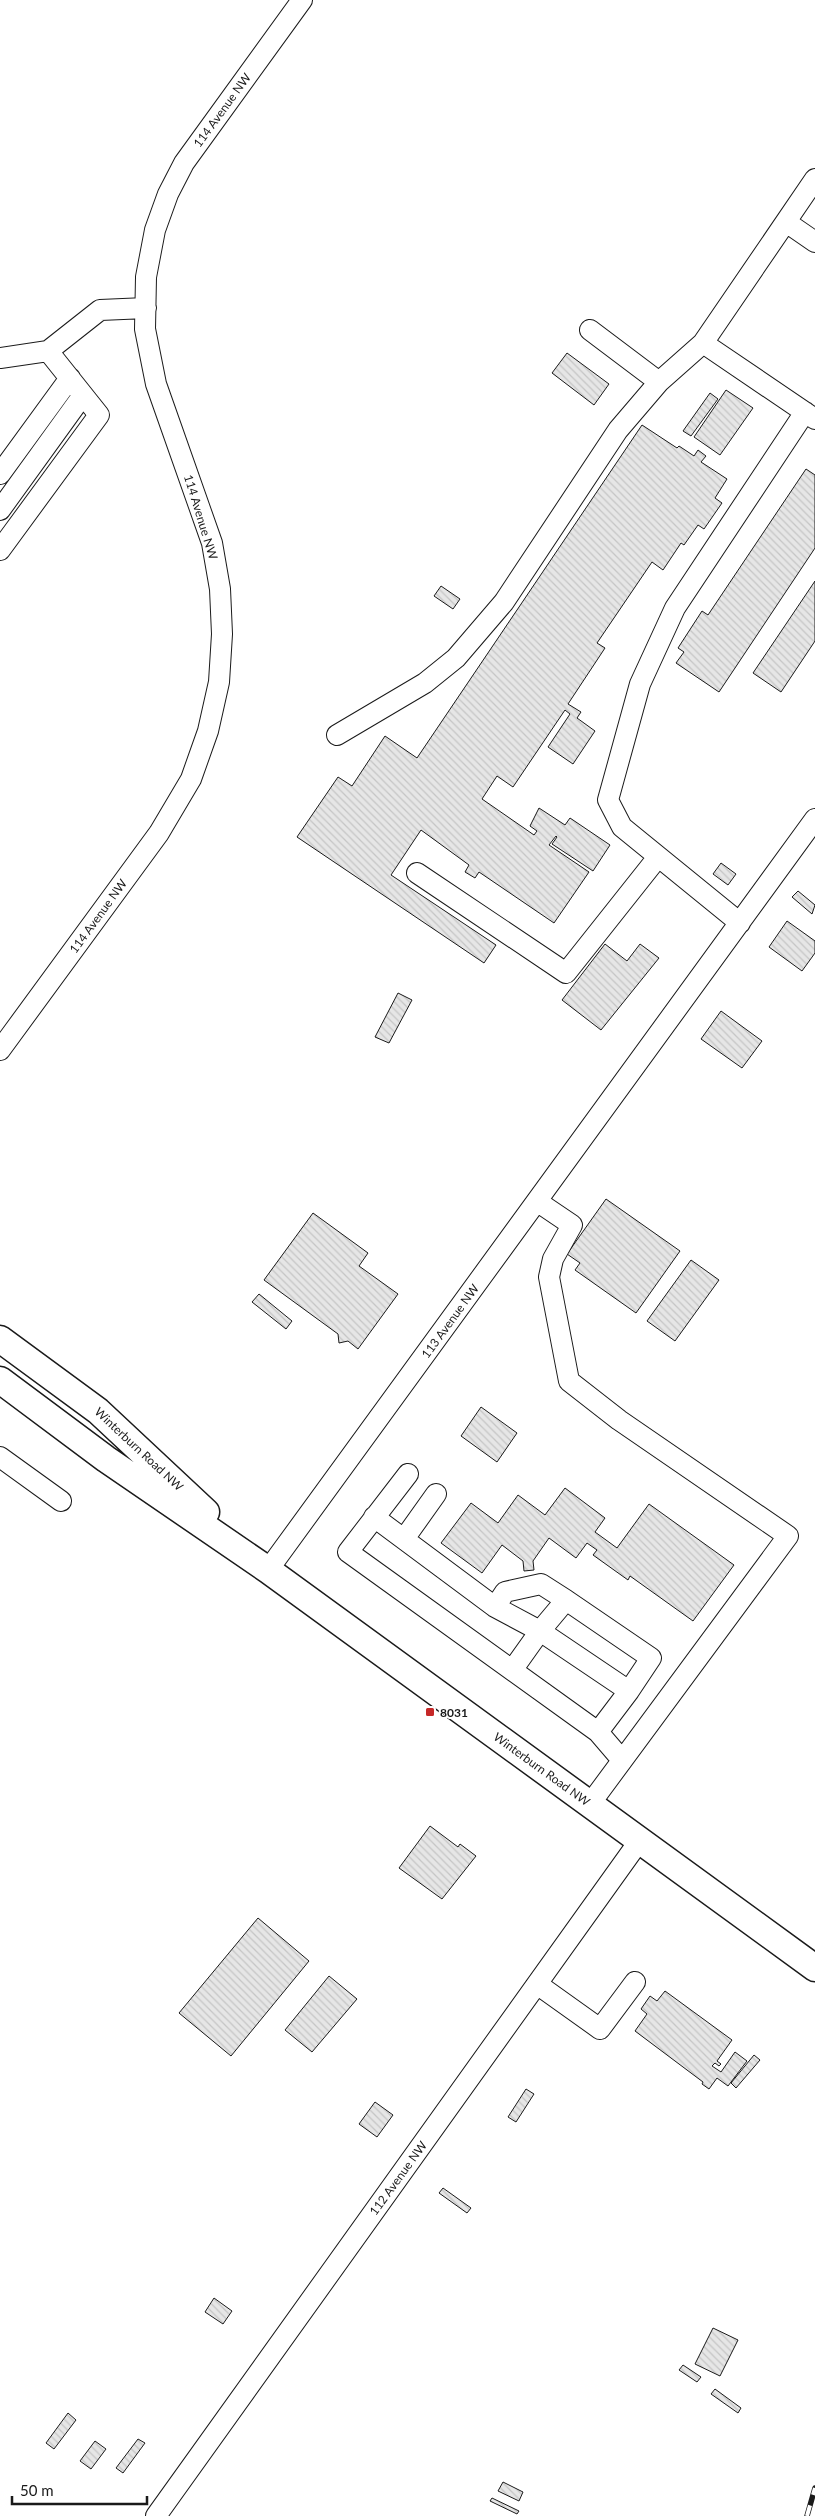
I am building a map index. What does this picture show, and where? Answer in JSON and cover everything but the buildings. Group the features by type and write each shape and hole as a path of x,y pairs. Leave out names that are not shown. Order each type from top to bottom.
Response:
{"main road":[{"name":"Winterburn Road NW","path":"0,1339 98,1411 268,1570"},
{"name":"Winterburn Road NW","path":"0,1380 106,1459 268,1570 815,1968"}],"street":[{"name":"114 Avenue NW","path":"0,1050 164,825 191,779 208,731 219,682 222,634 220,589 212,543 156,384 145,329 146,277 156,230 168,194 184,163 206,130 302,0"},
{"path":"338,736 425,683 456,658 504,602 618,430 659,382 703,343 815,180"},
{"path":"786,222 815,242"},
{"path":"0,358 48,351 100,310 146,308"},
{"path":"590,330 659,382"},
{"path":"703,343 810,415 675,608 640,684 608,800 622,827 740,923"},
{"path":"0,550 99,415 48,351"},
{"path":"2,468 70,378"},
{"path":"0,510 83,395"},
{"name":"113 Avenue NW","path":"268,1570 815,820"},
{"path":"417,873 566,973 658,857"},
{"path":"538,1202 572,1224 553,1259 549,1276 569,1381 619,1420 788,1536 590,1804"},
{"path":"0,1457 61,1501"},
{"path":"408,1474 348,1552 598,1732 622,1760"},
{"path":"404,1539 436,1494"},
{"path":"374,1518 495,1607 540,1631 629,1691"},
{"path":"495,1607 505,1592 542,1584 651,1658 598,1732"},
{"path":"513,1670 540,1631 566,1600"},
{"name":"112 Avenue NW","path":"156,2516 640,1840"},
{"path":"537,1984 600,2029 635,1982"}],"railway":[{"path":"807,2516 815,2488"}],"place":[{"name":"8031","path":"430,1712"}]}
